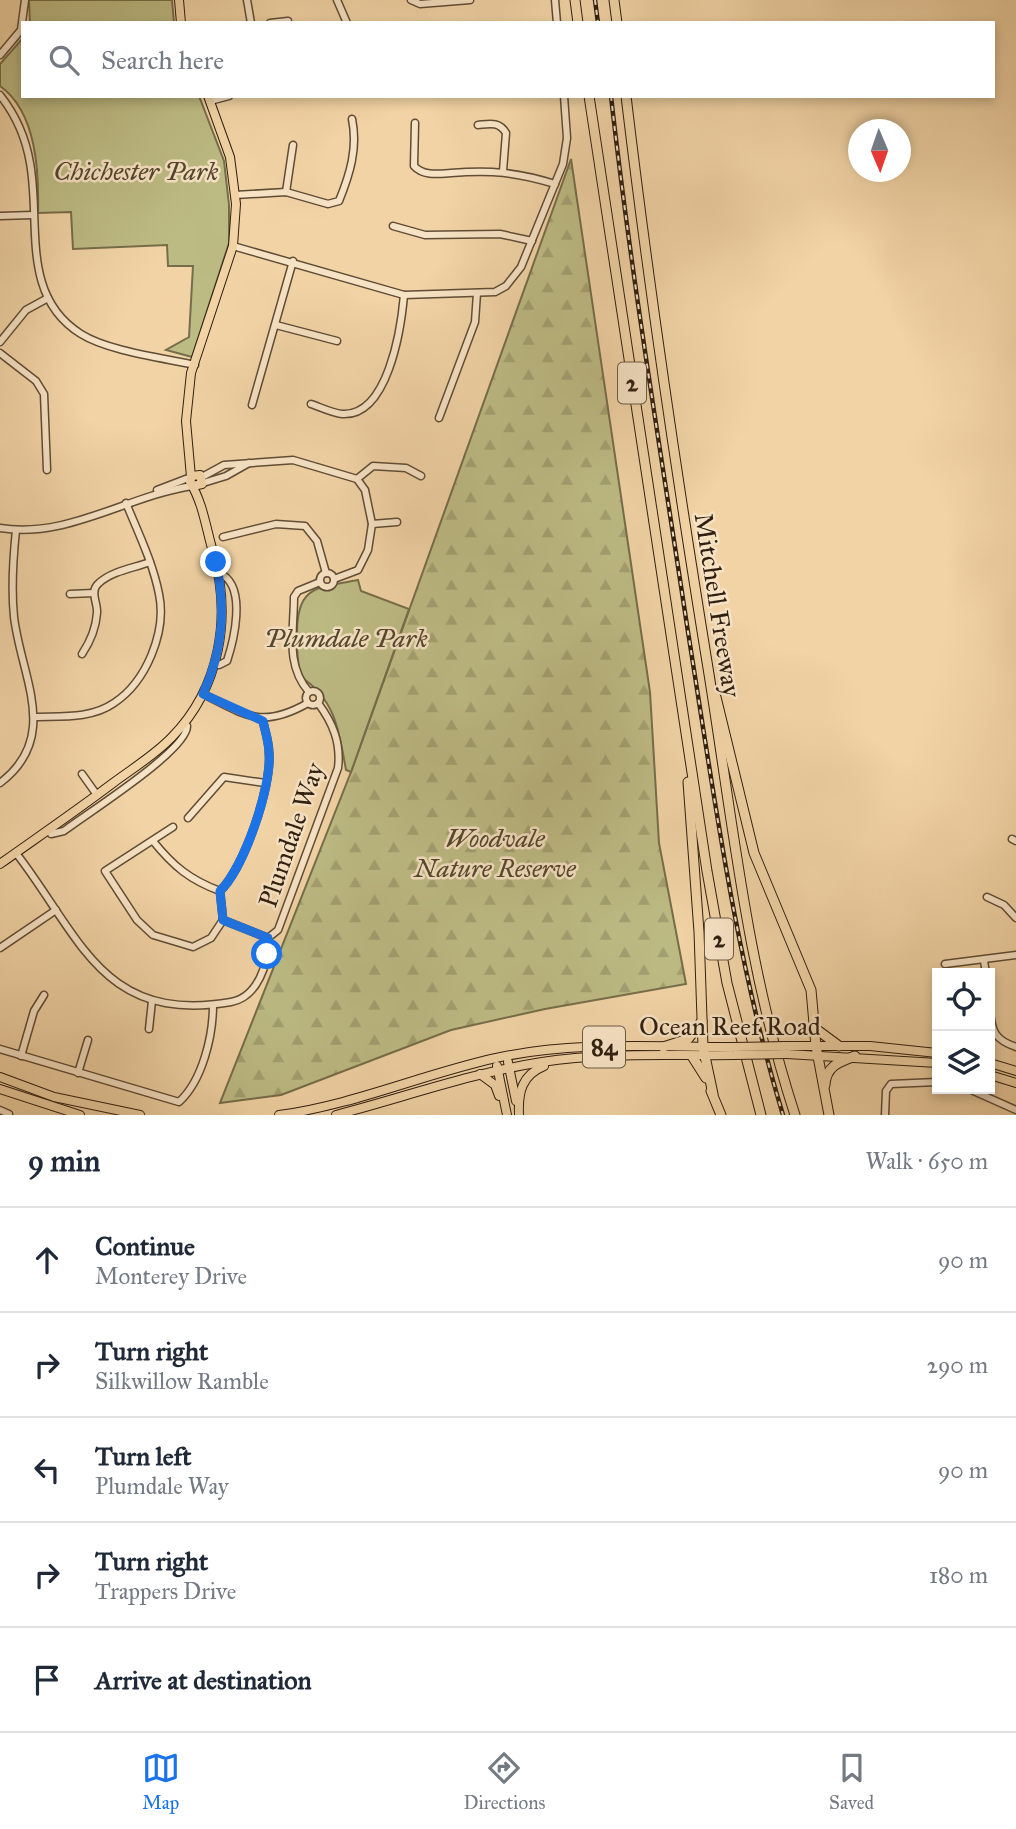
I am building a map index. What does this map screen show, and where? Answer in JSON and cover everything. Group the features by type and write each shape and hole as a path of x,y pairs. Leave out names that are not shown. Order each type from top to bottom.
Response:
{"highway":[{"path":"575,0 578,21"},
{"path":"614,0 617,21"},
{"name":"Mitchell Freeway","path":"589,98 690,760 727,983 761,1115"},
{"name":"Mitchell Freeway","path":"626,98 651,308 749,942 774,1051 795,1115"},
{"path":"708,669 754,853 807,975 829,1115"},
{"path":"690,760 689,793 703,1051 721,1115"},
{"path":"663,1047 688,1039 702,1020"},
{"path":"816,1029 839,1046"},
{"path":"692,1056 713,1094"},
{"path":"825,1094 829,1070 855,1056"}],"main road":[{"path":"179,0 181,21"},
{"path":"0,870 165,744 205,695 218,651 223,611 216,562 198,494 186,410 195,367 233,246 234,195 230,158 209,99"},
{"path":"0,864 51,834 162,751 187,726 205,695 219,665 227,611 223,575 197,481"},
{"name":"Ocean Reef Road","path":"817,1051 839,1046 932,1053"},
{"name":"Ocean Reef Road","path":"279,1115 368,1096 495,1058 585,1048 817,1051 932,1063"},
{"name":"Ocean Reef Road","path":"336,1115 509,1068 557,1060 692,1056 703,1051"},
{"path":"506,1056 519,1114"},
{"path":"495,1058 506,1115"},
{"path":"519,1114 518,1097 529,1075 557,1060"},
{"path":"995,1065 1016,1071"},
{"path":"480,1074 495,1085 506,1115"},
{"path":"0,1076 54,1097 112,1112 140,1115"},
{"path":"995,1077 1016,1083"},
{"path":"0,1089 80,1115"}],"street":[{"path":"22,21 25,0"},
{"path":"247,0 251,21"},
{"path":"337,0 346,21"},
{"path":"411,0 420,4 470,0"},
{"path":"555,0 557,21"},
{"path":"0,55 21,30"},
{"path":"0,95 21,129 31,163 35,259 48,298 59,316 82,335 195,367"},
{"path":"233,246 293,261 404,295 495,292 506,286 521,267 555,184 566,150 564,98"},
{"path":"234,195 286,191 328,204 339,201 350,172 355,135 352,118"},
{"path":"415,123 414,166 418,171 432,174 503,171 555,184"},
{"path":"478,125 493,124 503,128 503,171"},
{"path":"286,191 293,145"},
{"path":"0,216 33,215"},
{"path":"393,226 425,235 500,234 532,241"},
{"path":"252,405 293,261"},
{"path":"439,418 475,322 477,293"},
{"path":"311,404 342,414 363,408 378,396 401,328 404,295"},
{"path":"0,342 26,310 48,298"},
{"path":"276,325 337,341"},
{"path":"0,353 36,381 44,394 47,470"},
{"path":"197,481 224,465 293,460 357,479 365,490 372,524 368,550 358,570 334,579 327,587 320,582"},
{"path":"0,528 16,530 57,527 147,496 231,474 251,462"},
{"path":"357,479 373,466 406,468 421,476"},
{"path":"35,717 82,716 114,704 141,675 158,639 160,597 150,562 126,503"},
{"path":"372,524 397,522"},
{"path":"223,537 276,524 305,526 317,541 326,573 334,579"},
{"path":"0,783 29,752 35,717 14,618 12,570 16,530"},
{"path":"82,654 91,641 97,612 94,593 96,584 109,576 150,562"},
{"path":"320,582 321,576 326,573"},
{"path":"309,692 298,680 292,666 294,597 298,591 320,582"},
{"path":"69,594 94,593"},
{"path":"205,695 263,721 285,716 308,703 318,704 320,694 314,690 309,692 306,697 308,703"},
{"name":"Plumdale Way","path":"213,1005 239,1000 254,990 268,951 268,938 278,930 338,768 340,753 333,724 318,704"},
{"path":"220,891 232,879 249,841 265,783 270,755 263,721"},
{"path":"82,774 97,795"},
{"path":"188,818 224,776 265,783"},
{"path":"173,827 105,871 137,920 153,935 193,947 211,938 223,920 220,891"},
{"path":"153,841 174,867 197,883 220,891"},
{"path":"0,1049 179,1102 189,1093 213,1031 213,1005 152,1001 124,990 93,963 17,855"},
{"path":"987,897 1004,905 1016,918"},
{"path":"0,948 56,910"},
{"path":"223,920 268,938"},
{"path":"945,964 1016,955"},
{"path":"984,961 985,968"},
{"path":"21,1056 34,1011 44,995"},
{"path":"149,1029 152,1001"},
{"path":"992,1031 1001,1042 1016,1047"},
{"path":"78,1073 88,1040"},
{"path":"885,1115 886,1091 891,1084 932,1082"},
{"path":"980,1094 1016,1110"},
{"path":"0,1110 9,1114"}],"green space":[{"path":"29,0 172,0 174,21 30,21"},
{"name":"Chichester Park","path":"21,40 21,98 200,98 224,161 229,205 229,243 192,357 166,350 189,337 193,266 168,266 167,245 73,249 71,212 38,213 38,180 29,127 22,111 0,86 0,64"},
{"name":"Woodvale Nature Reserve","path":"571,159 650,692 659,843 686,984 545,1009 451,1030 281,1095 220,1103 351,772"},
{"name":"Plumdale Park","path":"358,580 361,591 409,609 351,772 346,770 338,730 329,707 313,686 301,677 297,633 298,617 305,597 321,588"}],"railway":[{"path":"595,0 598,21"},
{"path":"611,98 647,364 717,814 752,996 783,1115"}],"route":[{"path":"216,562 222,597 222,629 214,665 203,694 263,721 270,755 249,841 232,879 220,891 223,920 268,938 267,954"}]}
